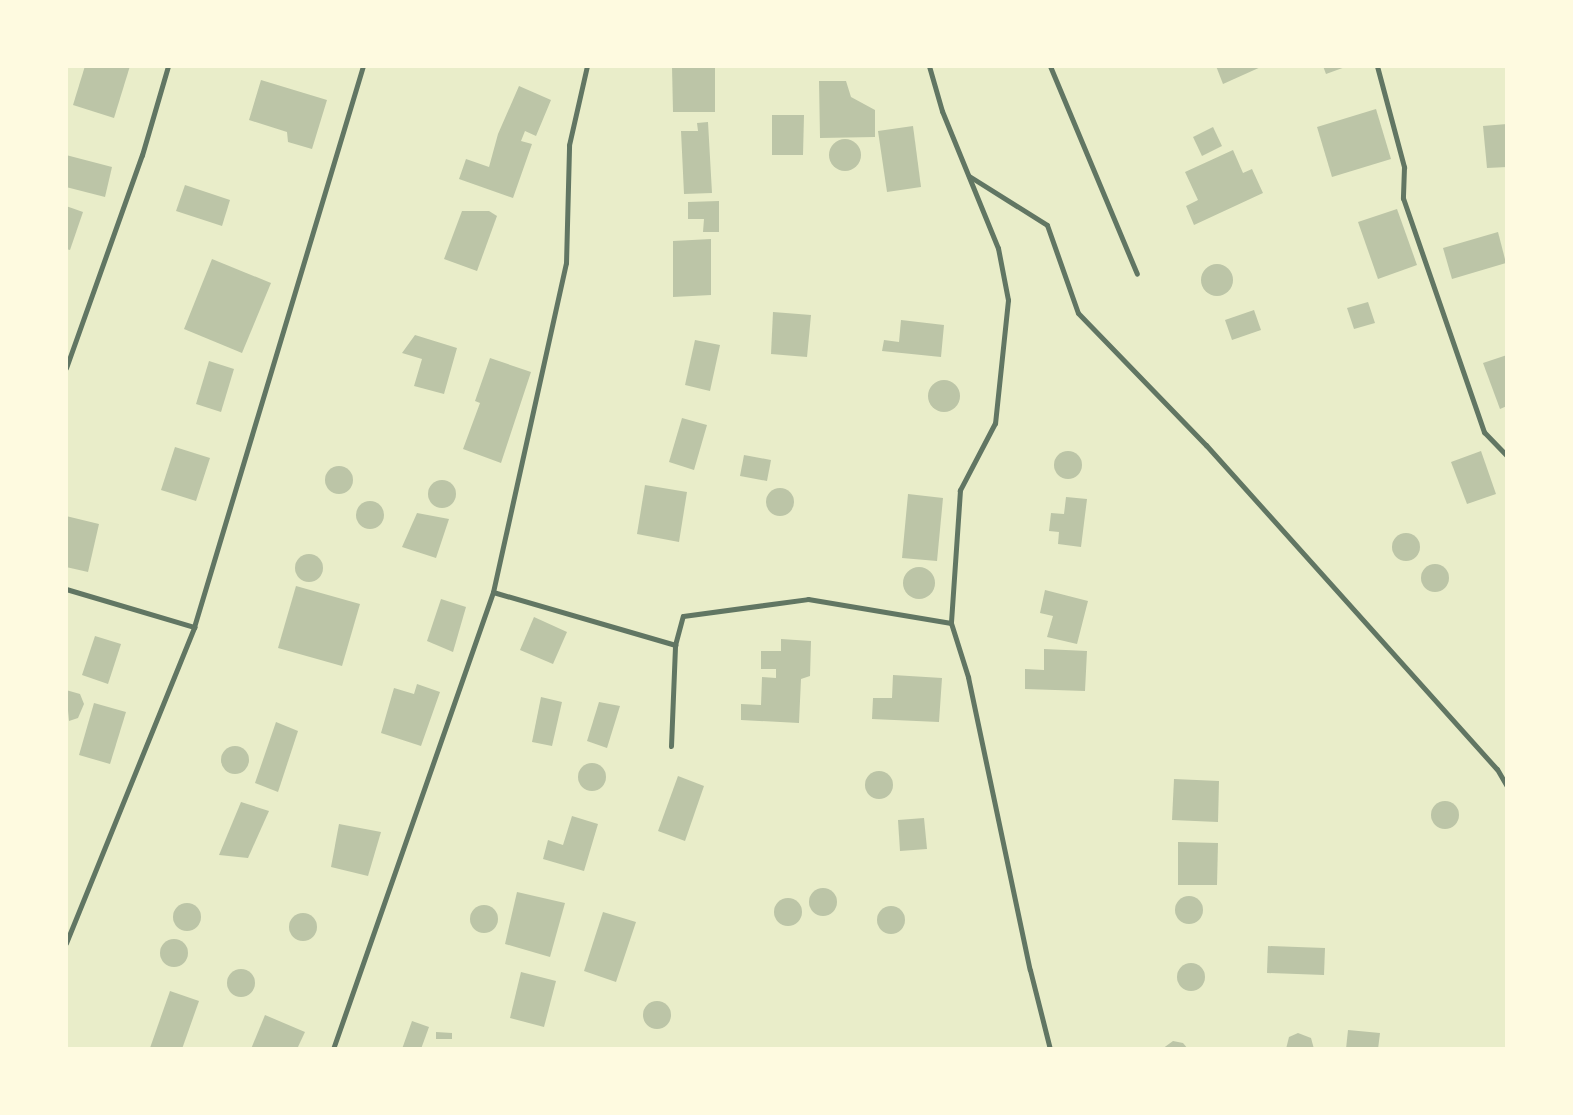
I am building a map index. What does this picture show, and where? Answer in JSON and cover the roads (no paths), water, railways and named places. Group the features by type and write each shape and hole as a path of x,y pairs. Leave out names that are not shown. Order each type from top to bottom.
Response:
{"street":[{"path":"66,368 142,155 168,66"},
{"path":"66,942 194,627 363,66"},
{"path":"333,1049 493,592 566,263 569,145 587,66"},
{"path":"929,66 942,111 998,248 1008,300 995,423 960,490 951,623 968,677 1030,970 1050,1049"},
{"path":"1050,66 1137,274"},
{"path":"1377,66 1404,167 1403,198 1484,432 1507,456"},
{"path":"968,175 1047,225 1078,314 1206,445 1497,769 1507,786"},
{"path":"66,589 194,627"},
{"path":"493,592 675,645"},
{"path":"671,746 675,645 683,616 808,599 951,623"}]}
